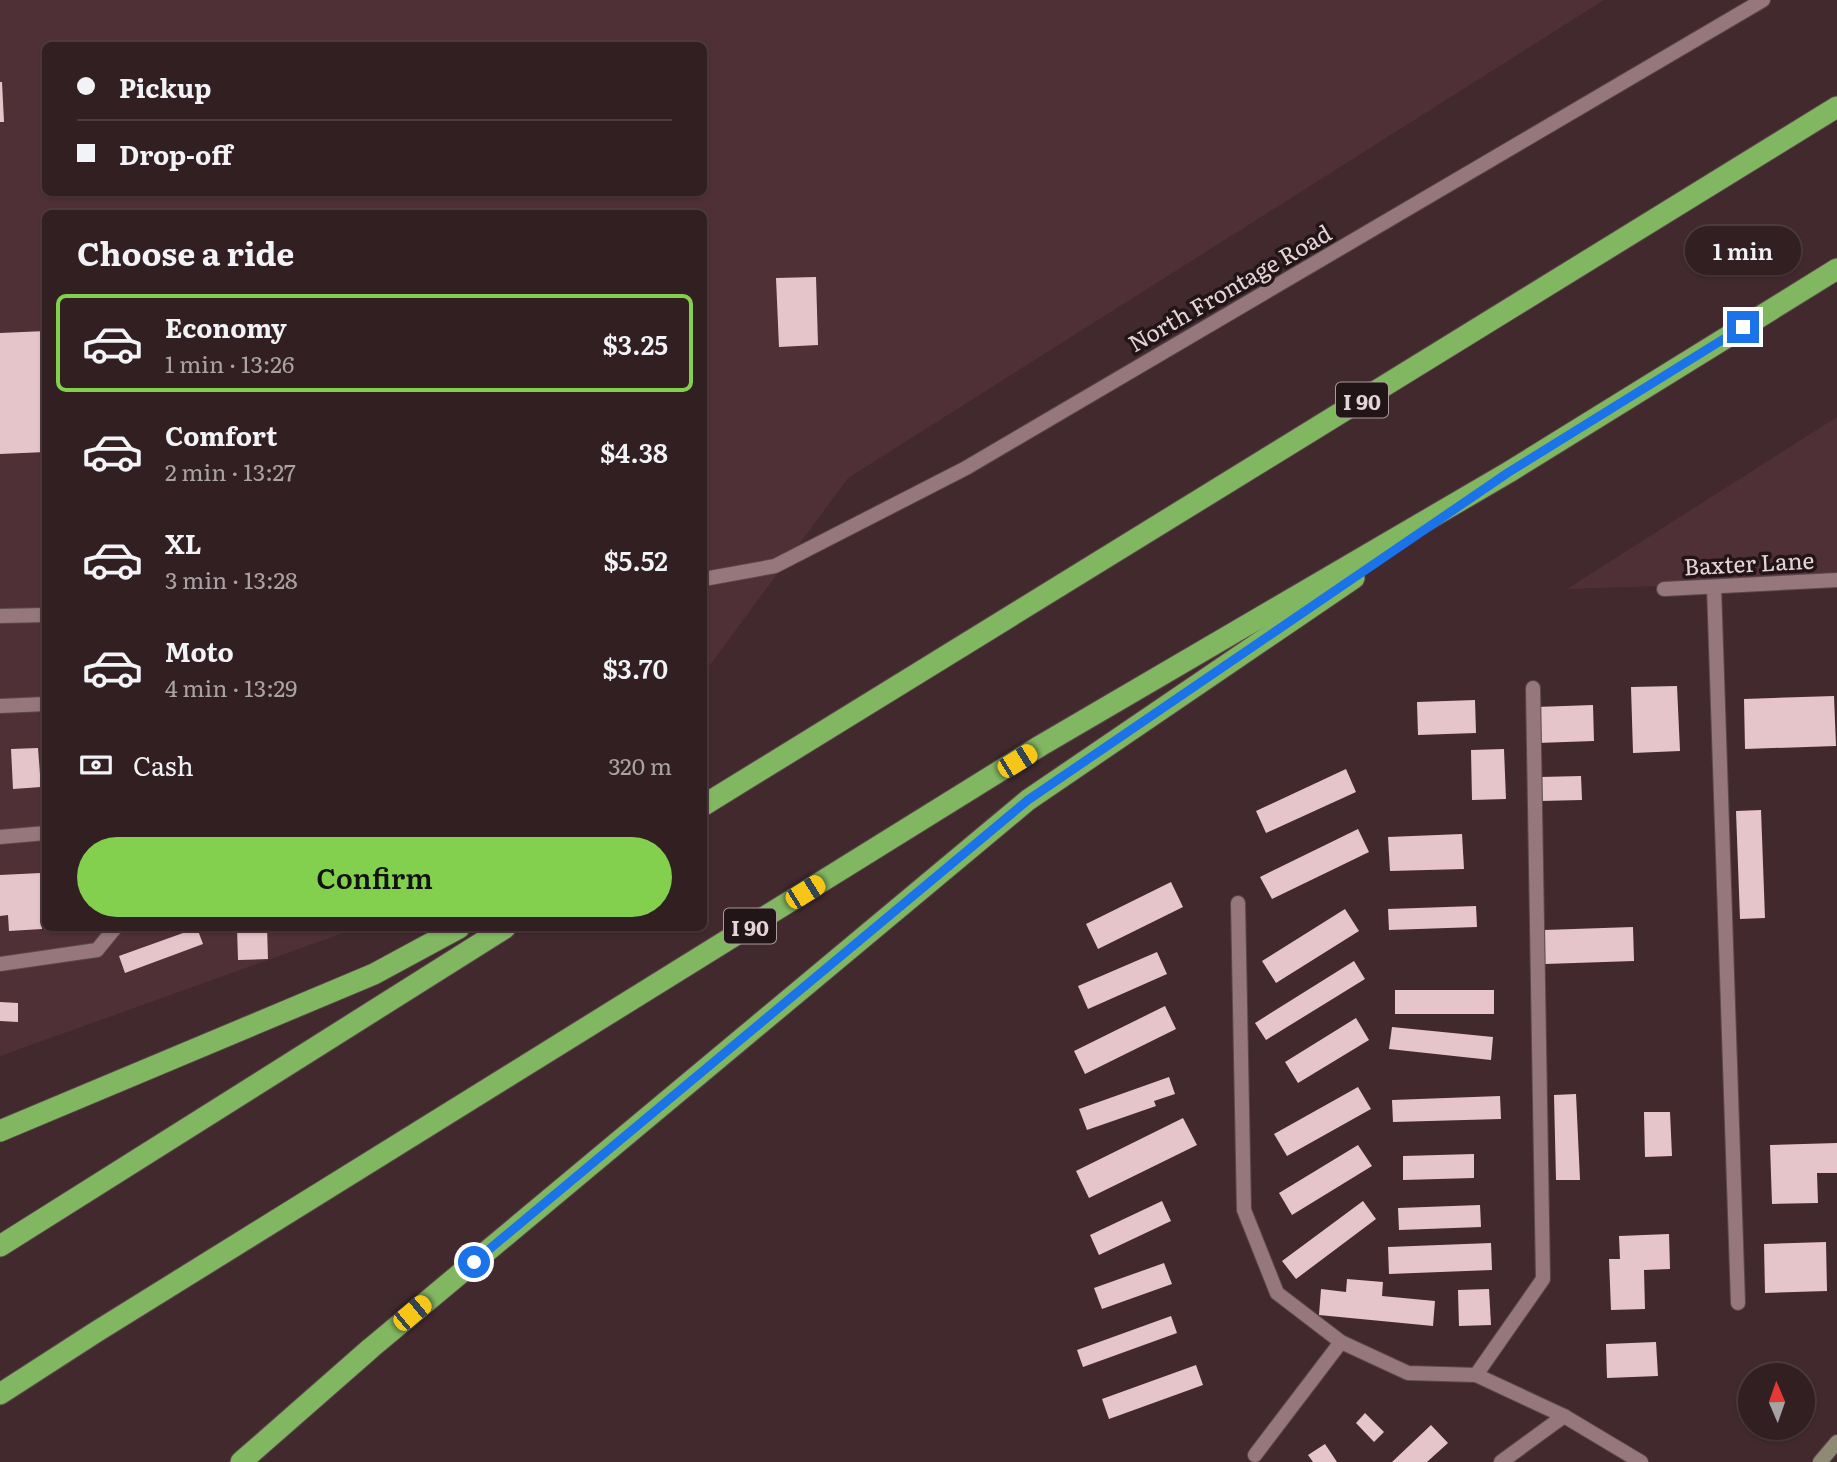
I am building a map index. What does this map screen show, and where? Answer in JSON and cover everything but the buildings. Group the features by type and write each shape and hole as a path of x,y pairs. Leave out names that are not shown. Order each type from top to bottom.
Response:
{"highway":[{"name":"I 90","path":"707,803 1837,107"},
{"name":"I 90","path":"0,1394 1040,746 1509,472 1837,269"},
{"path":"241,1462 371,1348 1028,800 1509,472"},
{"path":"707,791 887,692"},
{"path":"0,1130 374,974 453,931"},
{"path":"0,1246 500,931"}],"main road":[{"path":"1820,1462 1837,1442"}],"street":[{"name":"North Frontage Road","path":"707,578 775,566 966,468 1763,0"},
{"name":"Baxter Lane","path":"1664,589 1837,580"},
{"path":"1714,587 1738,1303"},
{"path":"0,615 42,615"},
{"path":"1476,1375 1543,1279 1533,688"},
{"path":"0,706 42,704"},
{"path":"0,837 42,834"},
{"path":"1238,903 1244,1210 1277,1293 1341,1342 1408,1373 1476,1375 1564,1416 1641,1462"},
{"path":"0,964 97,950 113,931"},
{"path":"1255,1455 1341,1342"},
{"path":"1501,1462 1564,1416"}],"shaded area":[{"path":"0,0 1604,0 848,478 707,669 707,210 42,210 42,931 349,931 0,1056"},
{"path":"1837,417 1837,580 1567,589"}],"route":[{"path":"474,1262 1028,800 1509,472 1743,327"}]}
